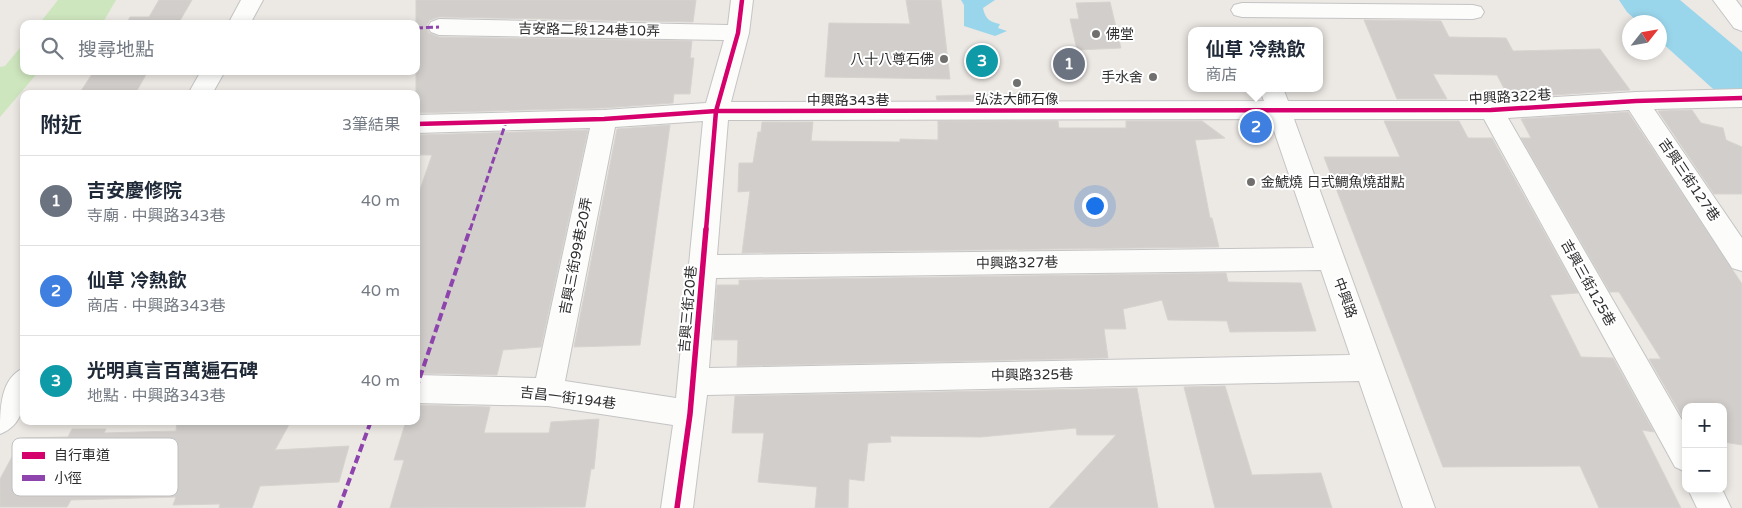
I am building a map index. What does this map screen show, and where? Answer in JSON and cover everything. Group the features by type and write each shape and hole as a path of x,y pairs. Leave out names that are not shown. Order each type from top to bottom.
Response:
{"street":[{"path":"241,20 252,0"},
{"name":"吉興三街20巷","path":"677,508 690,414 716,111 738,34 742,0"},
{"path":"1724,0 1742,23"},
{"path":"1248,27 1240,5 1474,12"},
{"name":"吉安路二段124巷10弄","path":"439,27 738,34"},
{"path":"202,90 211,75"},
{"name":"中興路322巷","path":"1275,100 1491,110 1636,101 1742,98"},
{"name":"中興路343巷","path":"420,124 604,119 716,111 1275,100"},
{"name":"中興路","path":"1275,100 1419,508"},
{"name":"吉興三街127巷","path":"1636,101 1742,260"},
{"name":"吉興三街125巷","path":"1491,110 1682,450"},
{"name":"吉興三街99巷20弄","path":"548,392 604,119"},
{"name":"中興路327巷","path":"704,267 1331,258"},
{"name":"中興路325巷","path":"692,382 1371,368"},
{"name":"吉昌一街194巷","path":"420,389 548,392 690,414"},
{"path":"1706,493 1715,508"}],"green space":[{"path":"58,0 116,0 104,20 42,20"},
{"path":"20,48 20,75 36,75 23,90 20,90 20,93 0,117 0,67 5,66"}],"water":[{"path":"961,0 995,0 983,8 985,15 993,22 1000,24 998,28 1007,31 995,36 964,26 964,5"}],"building":[{"path":"159,0 192,0 180,20 128,20 130,17 149,17"},
{"path":"416,0 696,0 693,22 439,17 430,20 426,26 429,33 439,37 692,41 690,58 694,58 690,94 674,94 673,103 604,108 420,113 420,90 416,90 416,75 420,75 420,20 416,20"},
{"path":"906,0 941,0 950,79 825,77 829,23 910,24"},
{"name":"佛堂","path":"1110,2 1121,48 1077,50 1070,19 1079,19 1076,3"},
{"path":"1364,20 1441,21 1449,37 1506,38 1513,51 1600,49 1630,90 1509,98 1497,75 1433,74 1447,99 1397,99"},
{"path":"91,75 146,75 137,90 82,90"},
{"path":"1052,93 1053,100 937,100 936,96"},
{"path":"1692,110 1701,123 1723,128 1726,140 1742,147 1742,194 1714,194 1658,111"},
{"path":"1628,112 1742,284 1742,445 1727,443 1727,403 1682,403 1682,416 1649,359 1661,359 1619,292 1610,292 1521,138 1531,138 1521,119"},
{"path":"938,121 1058,121 1059,128 1126,128 1126,121 1202,121 1225,138 1195,140 1210,218 1212,218 1219,247 742,253 750,191 738,192 739,163 753,163 758,132 761,132 762,122 813,122 811,141 900,142 900,139 938,140"},
{"path":"1384,121 1459,121 1468,138 1492,138 1578,293 1550,295 1581,357 1613,358 1654,432 1642,430 1681,508 1599,508 1580,466 1443,467 1324,157 1400,157"},
{"path":"670,125 640,345 574,347 617,129"},
{"path":"588,130 541,347 503,350 497,375 420,373 420,190 432,155 420,155 420,135"},
{"path":"1226,273 1228,282 1301,283 1316,331 1230,332 1227,321 1168,320 1162,300 1123,309 1126,329 1104,329 1108,358 737,366 738,340 713,340 717,285 739,285 739,280"},
{"path":"1225,386 1252,475 1321,473 1332,508 1215,508 1184,387"},
{"path":"1137,388 1158,508 1049,508 1116,435 1077,435 1076,428 981,437 890,436 891,442 868,443 864,481 849,479 848,508 815,508 817,487 758,482 764,433 732,433 735,396"},
{"path":"420,405 490,407 484,433 549,433 551,422 599,419 594,469 591,469 585,507 390,508 404,460 394,460 405,425 420,425"},
{"path":"177,425 289,425 275,450 349,446 339,482 260,486 252,508 219,508 220,504 173,505 176,497 71,500 67,507 0,507 0,479 12,457 12,496 178,496 178,438 22,438 68,437 72,429 106,429 104,433 176,431"}],"waterway":[{"path":"1646,0 1742,83"}],"marked path":[{"path":"420,28 439,27"},
{"path":"420,377 506,122"},
{"path":"339,508 370,425"}],"cycle path":[{"path":"677,508 690,414 716,111 738,33 742,0"},
{"path":"420,124 604,119 716,111 1491,110 1636,101 1742,98"}],"place":[{"name":"佛堂","path":"1096,34"},
{"name":"八十八尊石佛","path":"944,59"},
{"name":"光明真言百萬遍石碑","path":"982,61"},
{"name":"吉安慶修院","path":"1069,64"},
{"name":"手水舍","path":"1153,77"},
{"name":"弘法大師石像","path":"1017,83"},
{"name":"仙草 冷熱飲","path":"1256,127"},
{"name":"金鯱燒 日式鯛魚燒甜點","path":"1251,182"}]}
